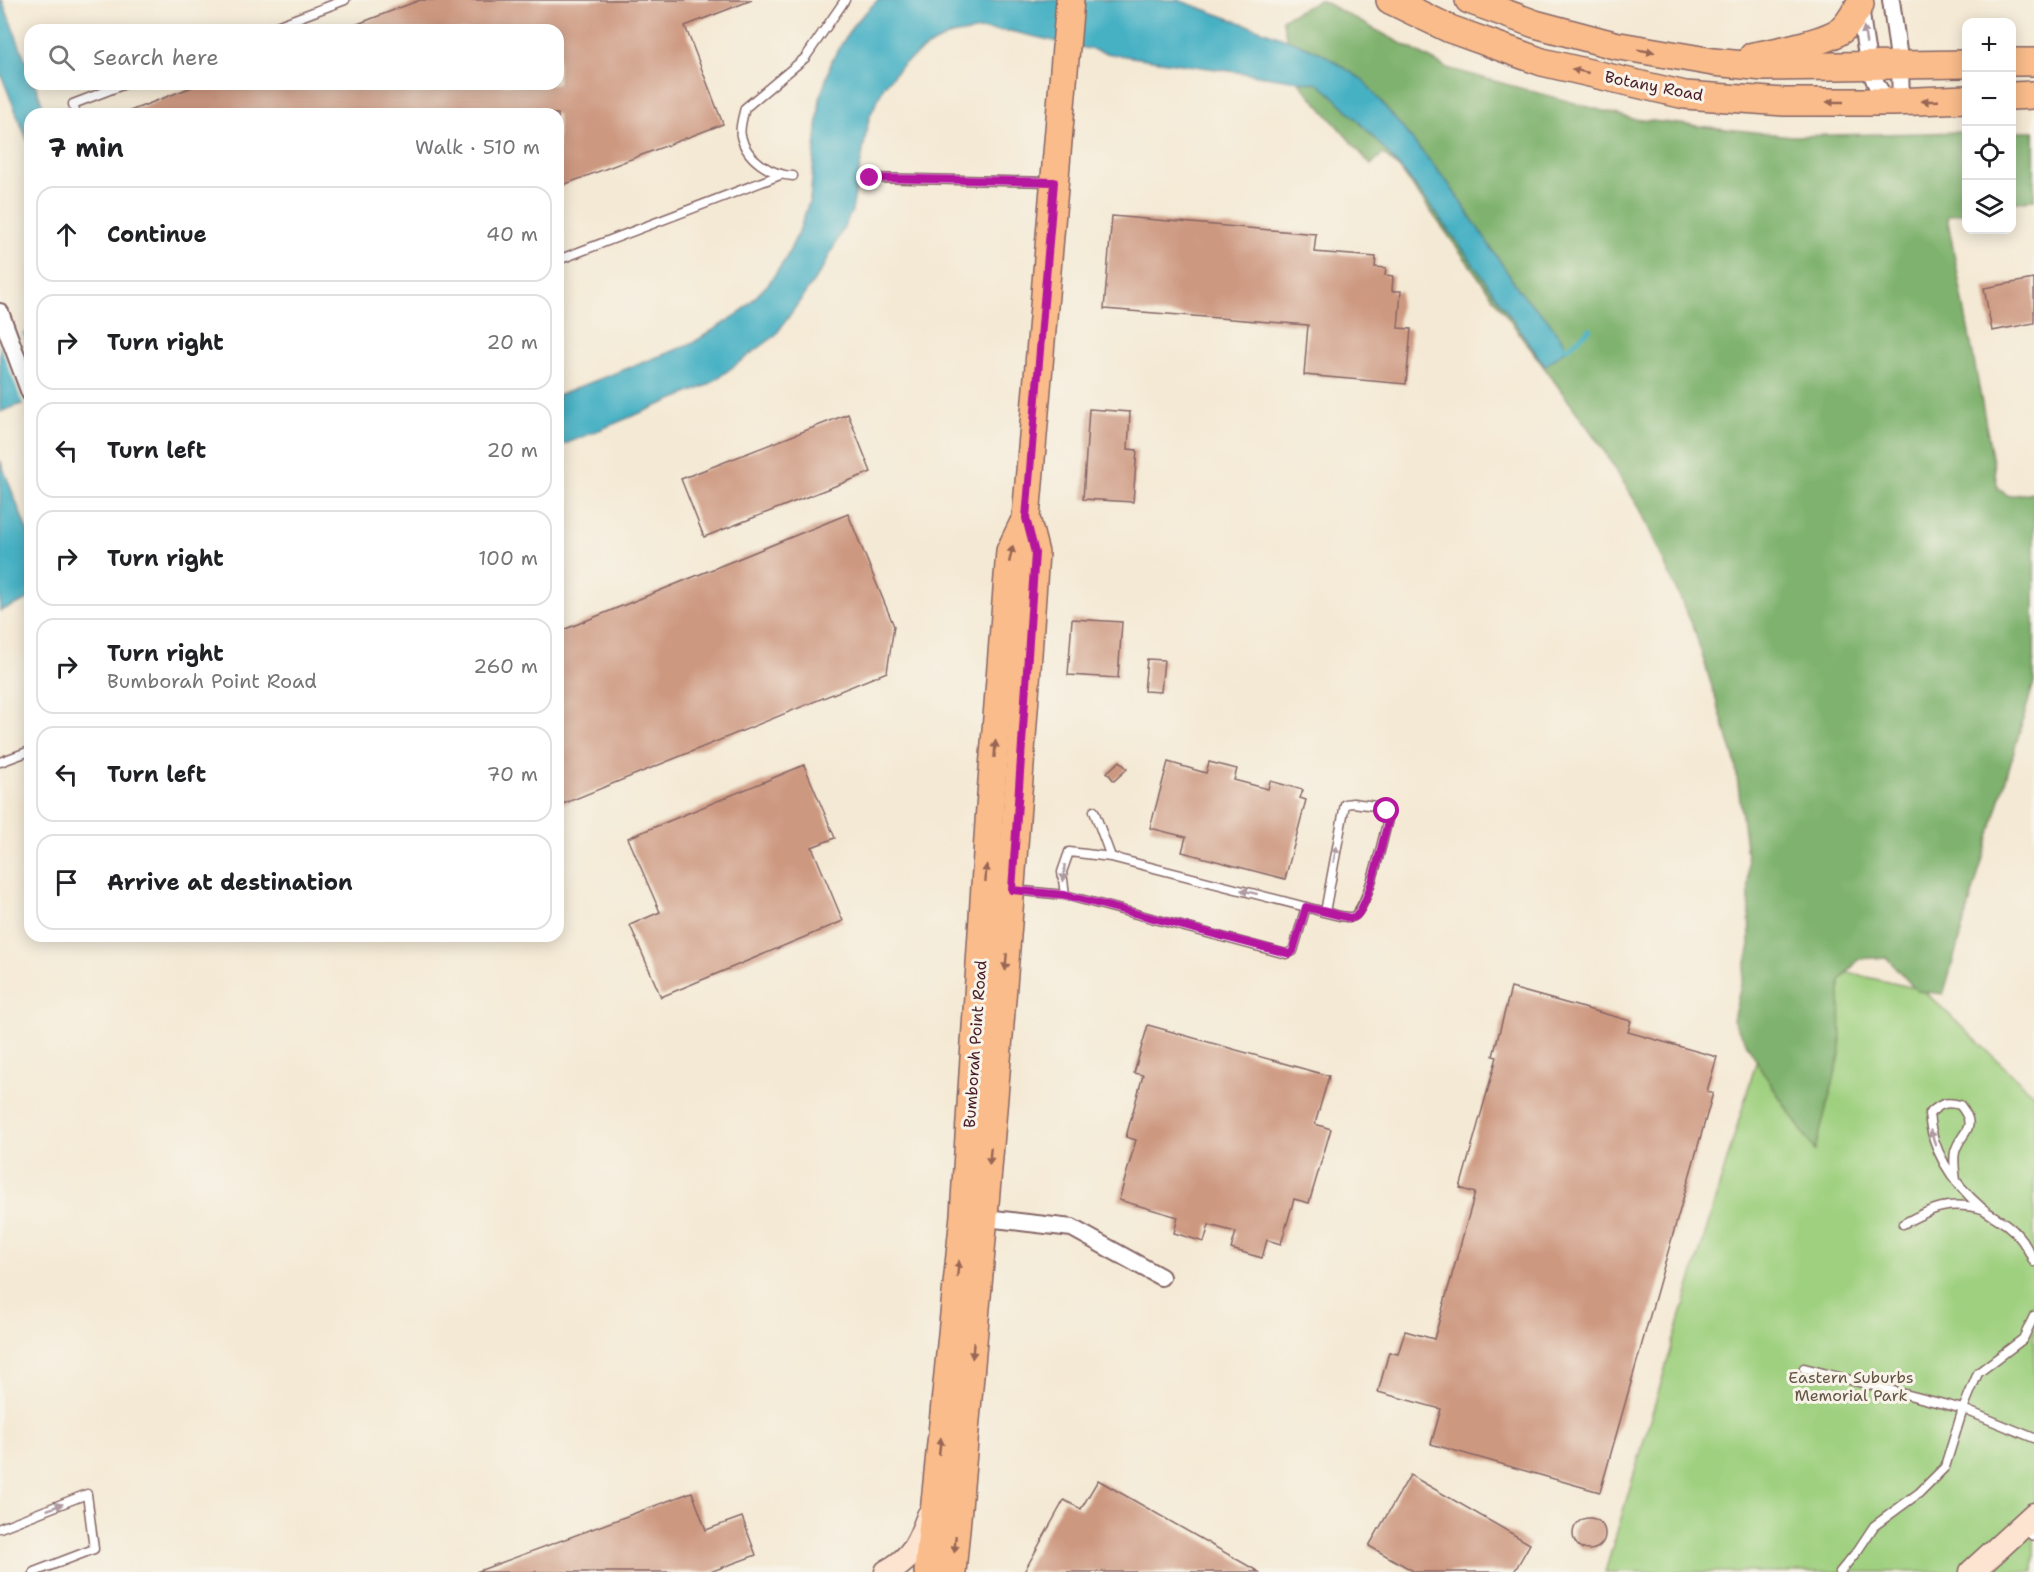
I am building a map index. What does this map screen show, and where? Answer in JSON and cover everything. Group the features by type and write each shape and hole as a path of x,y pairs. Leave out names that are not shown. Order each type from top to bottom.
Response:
{"main road":[{"name":"Bumborah Point Road","path":"928,1572 934,1502 975,1217 1012,890 1035,553 1026,518 1070,0"},
{"name":"Bumborah Point Road","path":"1065,47 1080,0"},
{"name":"Botany Road","path":"1390,0 1450,29 1542,62 1685,95 1784,102 1898,102 1962,99"},
{"name":"Botany Road","path":"1469,0 1535,24 1614,45 1713,62 1764,67 1962,64"},
{"path":"1713,62 1773,53 1827,37 1841,31 1860,2"},
{"path":"2016,62 2034,62"},
{"path":"2016,96 2034,95"},
{"name":"Bumborah Point Road","path":"952,1572 975,1217 990,807 1010,551 1026,518"}],"street":[{"path":"1860,2 1871,74 1885,98 1898,102 1900,66 1891,0"},
{"path":"0,312 24,377"},
{"path":"990,807 1018,808"},
{"path":"975,1217 1072,1228 1161,1277"},
{"path":"887,1572 901,1564 918,1546 934,1502"},
{"path":"1972,1572 2030,1526"}],"lane":[{"path":"282,24 345,0"},
{"path":"794,176 780,175 768,170 748,152 740,134 744,108 805,58 845,0"},
{"path":"74,108 73,104 109,90"},
{"path":"564,258 780,175"},
{"path":"870,178 1054,182"},
{"path":"0,762 24,753"},
{"path":"1065,895 1062,872 1069,852 1111,857 1325,912 1350,918 1355,917 1360,912 1371,882 1389,819 1383,807 1353,802 1345,804 1325,912"},
{"path":"1094,811 1111,857"},
{"path":"1012,890 1065,895 1286,954 1293,951 1306,907"},
{"path":"1956,1181 1955,1151 1967,1131 1969,1119 1959,1105 1949,1102 1941,1103 1929,1114 1930,1132 1941,1157 1956,1181 1983,1209 2009,1226 2027,1246 2034,1262"},
{"path":"1903,1224 1932,1209 1961,1204 1983,1209"},
{"path":"1840,1572 1874,1526 1919,1493 1946,1467 1963,1410 1978,1373 2023,1339 2034,1316"},
{"path":"1804,1368 1963,1410 2034,1438"},
{"path":"0,1528 87,1494 94,1548 34,1572"}],"green space":[{"path":"1320,0 1447,68 1633,119 1792,136 1962,132 1962,213 1947,216 1998,489 2009,496 2034,492 2034,682 1944,992 1943,994 1917,991 1886,957 1859,959 1840,981 1841,1052 1815,1151 1763,1072 1733,1020 1750,945 1748,863 1735,761 1694,629 1640,509 1599,443 1400,169 1383,154 1371,165 1297,80 1282,19"},
{"path":"2016,131 2034,131 2034,199 2016,202"},
{"name":"Eastern Suburbs Memorial Park","path":"1770,955 1923,990 2034,1095 2034,1572 1605,1572 1768,1022"}],"water":[{"path":"0,0 2,0 24,57 24,90 37,90 44,108 24,108 24,132 0,72"},
{"path":"878,0 1178,0 1323,54 1363,80 1448,183 1521,293 1547,319 1568,348 1545,366 1413,183 1353,115 1320,84 1111,54 1010,31 981,30 951,35 927,47 902,65 884,86 869,118 852,211 823,268 775,336 708,385 564,445 564,393 691,344 740,313 769,283 785,260 799,231 810,199 820,99 832,60 854,24"},
{"path":"24,333 24,403 0,412 0,342"},
{"path":"0,460 24,522 24,601 0,611"}],"pier":[{"path":"21,331 24,339 24,406 0,345 0,339"}],"building":[{"path":"420,0 752,0 685,26 723,124 564,185 564,108 138,108 184,90 564,90 564,24 358,24"},
{"path":"1112,216 1316,234 1314,252 1376,257 1375,267 1386,268 1385,275 1393,276 1392,291 1401,291 1398,328 1411,329 1406,384 1304,375 1308,325 1104,309"},
{"path":"2034,279 2034,323 1992,331 1984,288"},
{"path":"1089,409 1130,412 1128,449 1137,450 1133,502 1083,499"},
{"path":"848,414 871,472 704,537 681,479"},
{"path":"848,514 894,626 887,672 564,804 564,630"},
{"path":"1072,619 1122,622 1118,678 1068,675"},
{"path":"1147,659 1164,660 1161,692 1144,691"},
{"path":"1120,761 1127,769 1114,781 1107,772"},
{"path":"1168,762 1206,773 1209,762 1237,769 1234,780 1268,789 1270,781 1303,790 1300,798 1306,800 1285,879 1182,852 1186,837 1150,828"},
{"path":"804,765 835,838 812,847 843,921 661,997 630,925 660,912 628,838"},
{"path":"1511,988 1631,1021 1628,1032 1717,1057 1707,1091 1713,1093 1600,1492 1431,1444 1441,1409 1378,1392 1389,1352 1398,1354 1405,1331 1434,1339 1475,1193 1460,1188 1497,1057 1493,1056"},
{"path":"1148,1025 1329,1076 1315,1124 1331,1129 1309,1203 1294,1199 1281,1244 1267,1240 1262,1258 1231,1249 1236,1232 1209,1225 1204,1242 1174,1233 1178,1217 1119,1200 1136,1140 1126,1137 1143,1075 1134,1073"},
{"path":"1410,1475 1530,1544 1514,1572 1415,1572 1369,1546"},
{"path":"1098,1480 1259,1572 1024,1572 1064,1500 1081,1509"},
{"path":"692,1492 706,1530 742,1517 756,1555 710,1572 476,1572"},
{"path":"1589,1518 1601,1522 1605,1534 1601,1546 1589,1550 1577,1546 1573,1534 1577,1522"}],"waterway":[{"path":"1563,346 1568,348 1590,329"}],"route":[{"path":"870,178 1054,182 1026,518 1035,553 1012,890 1065,895 1290,954 1293,951 1306,907 1350,918 1360,912 1389,819 1387,811"}]}
